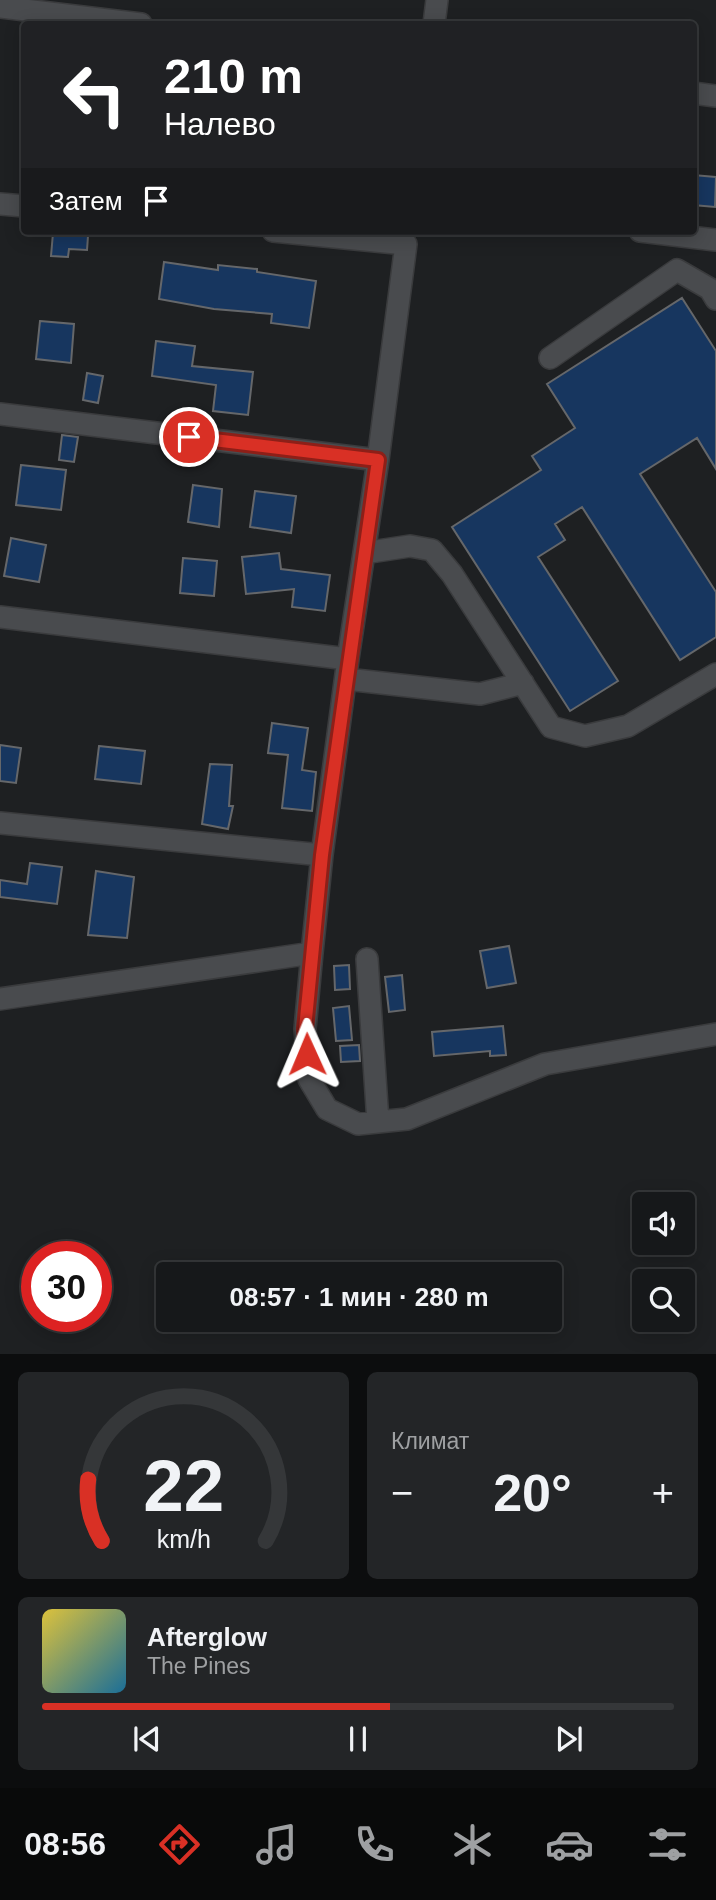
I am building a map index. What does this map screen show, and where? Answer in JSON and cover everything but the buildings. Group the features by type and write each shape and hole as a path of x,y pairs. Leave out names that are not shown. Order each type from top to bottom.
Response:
{"street":[{"path":"434,21 437,0"},
{"path":"0,7 116,21"},
{"path":"697,94 716,96"},
{"path":"0,204 21,206"},
{"path":"350,235 407,238 322,855 305,1029 309,1079 327,1109 358,1124 407,1119 545,1063 716,1034"},
{"path":"673,235 716,240"},
{"path":"550,358 677,270 710,289 716,299"},
{"path":"0,414 378,460"},
{"path":"364,554 410,546 432,550 452,574 551,727 584,736 628,726 716,674"},
{"path":"0,617 347,669 480,694 523,683"},
{"path":"0,823 322,855"},
{"path":"0,999 312,953"},
{"path":"367,959 379,1122"}],"route":[{"path":"189,437 378,460 322,855 305,1029 307,1054"}]}
